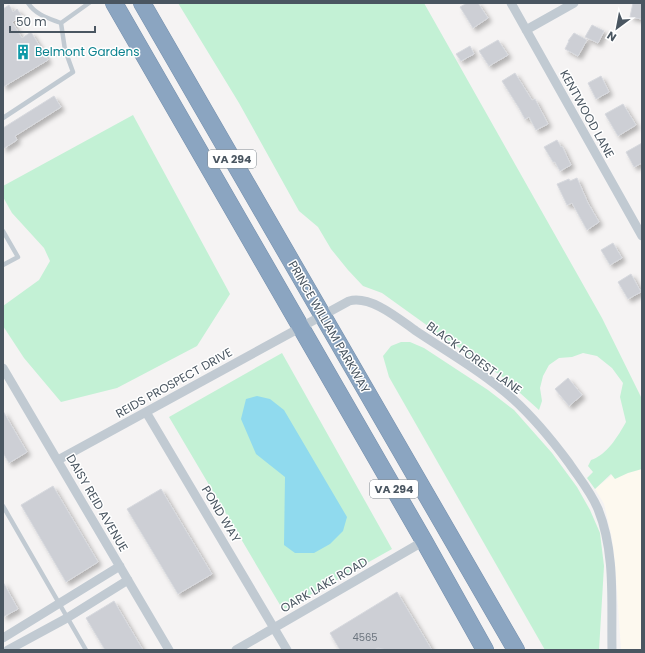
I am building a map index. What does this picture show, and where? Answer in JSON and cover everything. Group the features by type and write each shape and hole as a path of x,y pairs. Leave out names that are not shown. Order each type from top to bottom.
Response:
{"highway":[{"name":"PRINCE WILLIAM PARKWAY","path":"114,3 424,541 485,650"},
{"name":"PRINCE WILLIAM PARKWAY","path":"142,3 516,650"}],"street":[{"name":"KENTWOOD LANE","path":"511,3 642,236"},
{"path":"526,30 574,3"},
{"name":"BLACK FOREST LANE","path":"301,328 349,301 358,299 369,302 392,315 490,381 512,398 543,430 586,488 603,522 608,547 612,650"},
{"name":"REIDS PROSPECT DRIVE","path":"58,460 301,328"},
{"name":"DAISY REID AVENUE","path":"5,374 58,460 169,650"},
{"name":"POND WAY","path":"146,412 287,650"},
{"name":"OARK LAKE ROAD","path":"236,650 424,541"},
{"path":"3,638 58,602 120,566"},
{"path":"8,650 67,618 128,580"}],"lane":[{"path":"28,3 32,9 41,15 61,23"},
{"path":"61,23 89,3"},
{"path":"3,118 73,72 65,50 61,23"},
{"path":"3,231 18,257 3,265"},
{"path":"3,506 86,650"}],"shaded area":[{"path":"642,450 642,650 621,650 612,538 604,504 595,489"}],"green space":[{"path":"178,3 424,3 602,318 642,399 642,469 615,479 611,474 595,489 587,478 593,472 588,466 591,460 597,458 607,449 616,439 626,422 620,397 623,383 612,368 597,356 583,353 572,357 559,358 549,365 543,376 540,388 542,401 539,410 500,375 446,339 382,293 363,286 331,249 318,227 299,211 239,103"},
{"path":"133,115 230,294 197,346 117,388 61,402 24,358 3,326 3,306 39,280 50,261 44,248 12,213 3,197 3,186"},
{"path":"401,342 410,342 424,348 488,390 514,410 552,453 577,487 590,510 600,533 604,566 599,650 545,650 389,377 383,356 391,346"},
{"path":"282,353 392,549 283,610 169,417"}],"water":[{"path":"257,396 270,399 284,410 347,517 343,531 330,544 314,553 295,553 284,545 285,477 256,454 241,419 246,399"}],"building":[{"path":"467,3 478,3 488,18 473,28 460,7"},
{"path":"633,3 642,3 642,19 630,17"},
{"name":"Belmont Gardens","path":"9,5 13,12 17,9 22,16 12,22 22,38 31,32 48,60 3,87 3,9"},
{"path":"592,25 604,31 598,43 585,37"},
{"path":"574,33 587,40 578,56 565,49 568,41"},
{"path":"498,40 508,55 489,66 479,51"},
{"path":"470,46 474,54 461,61 456,54"},
{"path":"515,73 532,100 535,99 548,124 536,130 529,117 525,119 502,81"},
{"path":"601,76 609,92 596,99 588,83"},
{"path":"54,96 61,107 15,136 17,140 3,149 3,128"},
{"path":"623,104 636,125 618,136 605,114"},
{"path":"557,140 561,147 562,146 571,165 560,171 544,147"},
{"path":"642,143 642,163 634,167 626,152"},
{"path":"577,178 588,203 599,222 587,230 572,203 567,205 557,184 569,179 570,181"},
{"path":"613,243 622,258 610,265 601,250"},
{"path":"631,274 641,292 628,299 618,282"},
{"path":"568,378 582,395 569,406 555,389"},
{"path":"3,411 27,452 9,463 3,453"},
{"path":"53,486 98,562 66,582 21,505"},
{"path":"161,489 212,574 178,594 127,509"},
{"path":"3,582 18,609 3,617"},
{"path":"397,592 432,650 387,650 378,648 374,650 340,650 330,633"},
{"path":"114,601 143,650 105,650 86,618"}],"place":[{"name":"Belmont Gardens","path":"23,52"}]}
